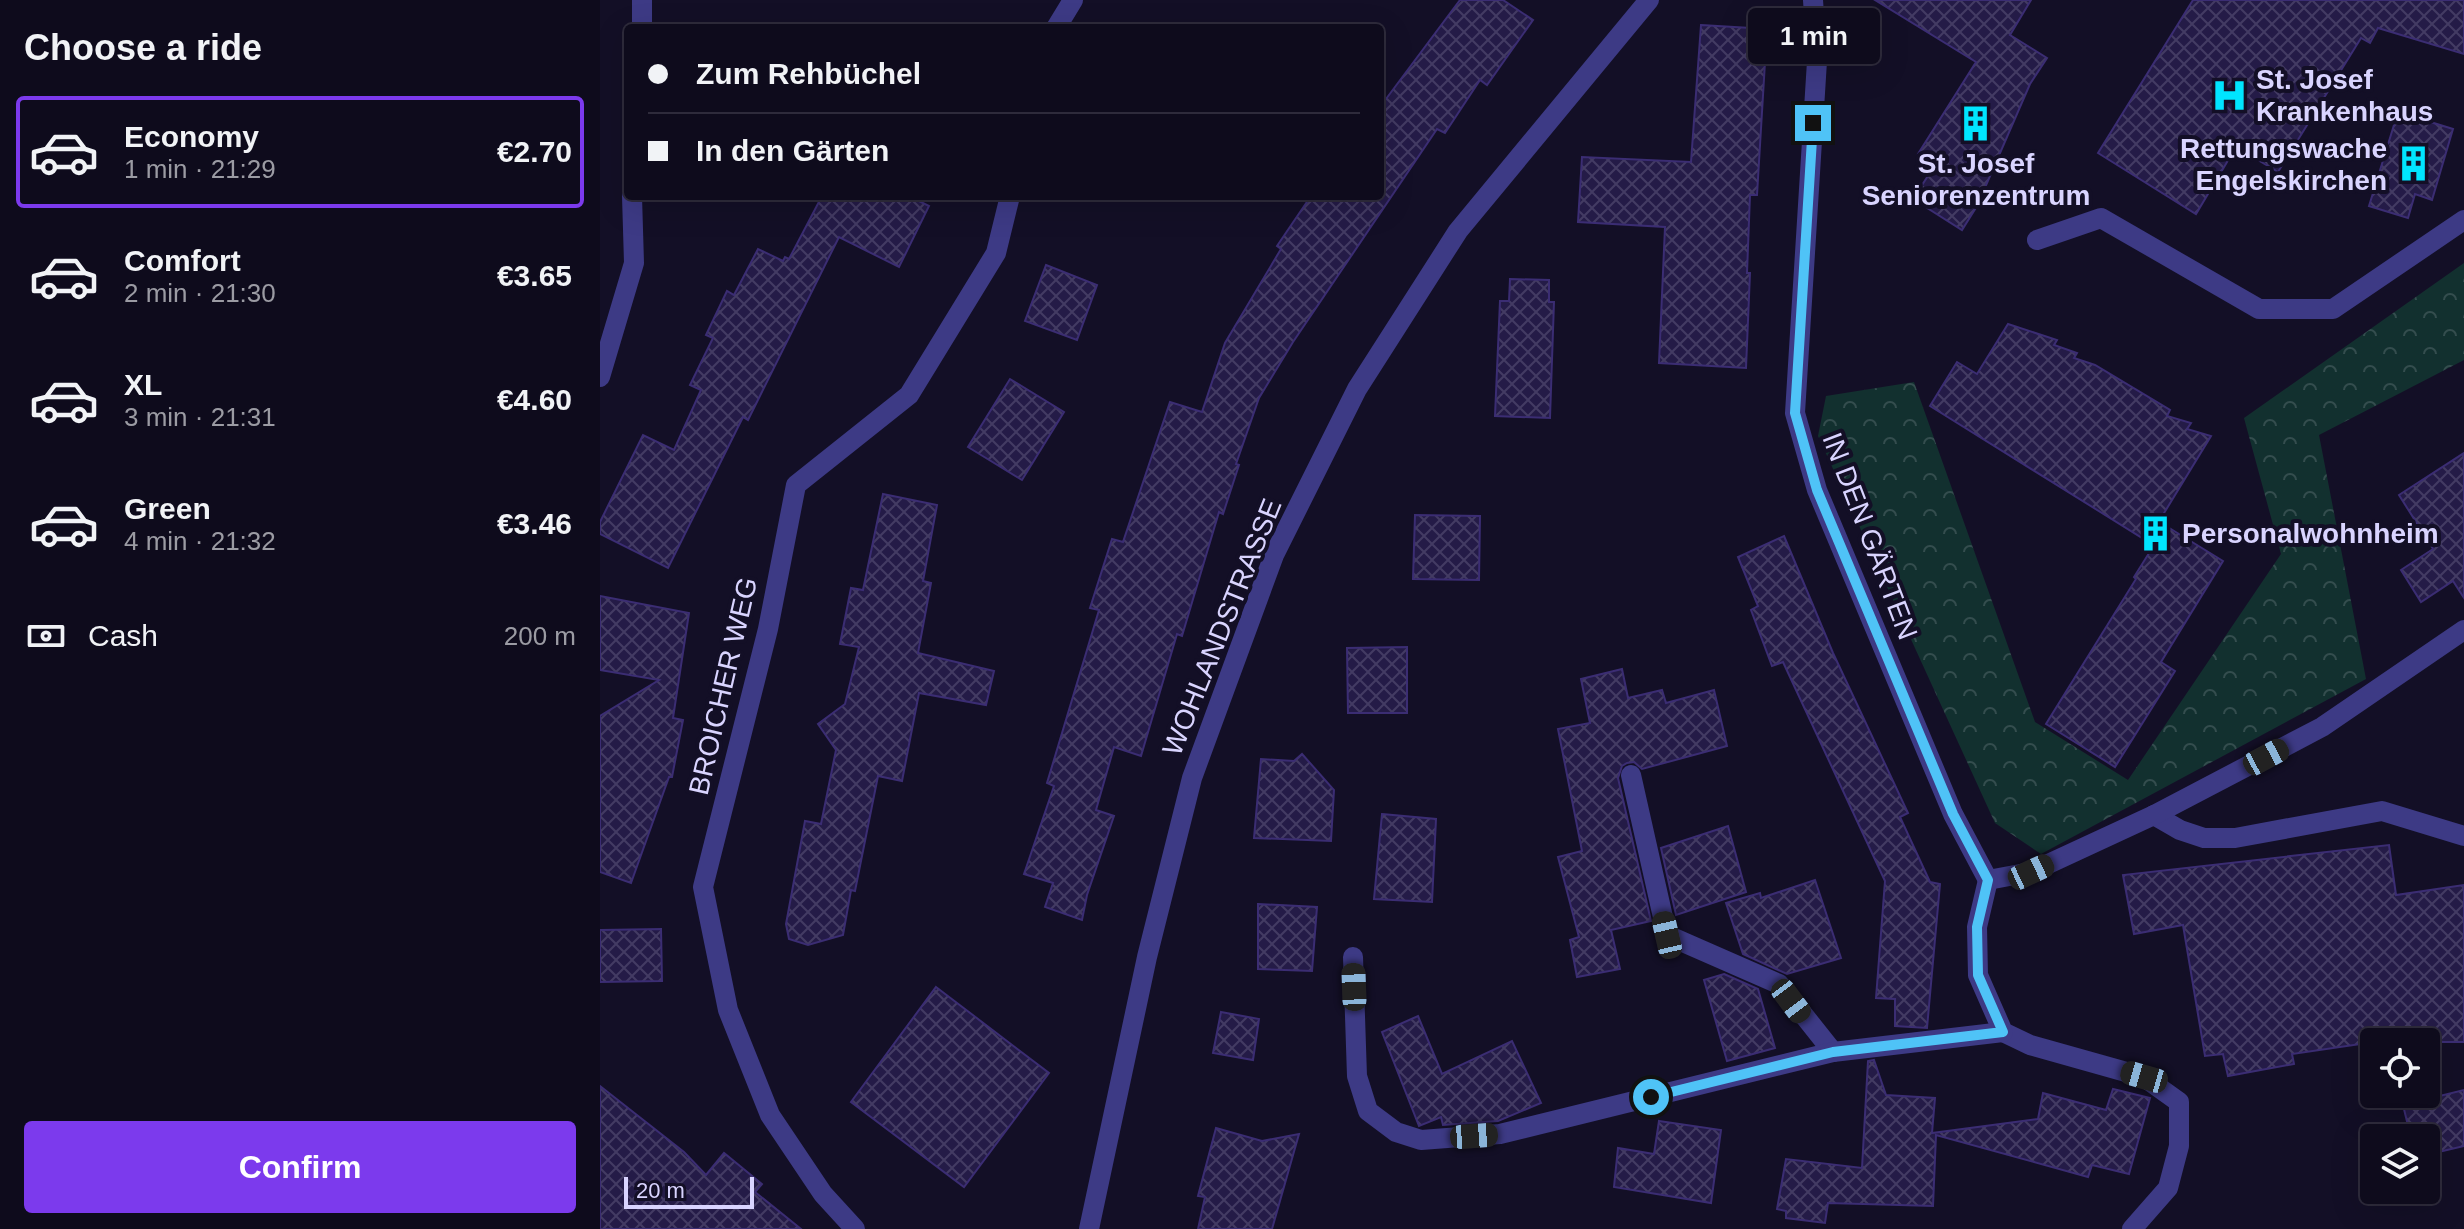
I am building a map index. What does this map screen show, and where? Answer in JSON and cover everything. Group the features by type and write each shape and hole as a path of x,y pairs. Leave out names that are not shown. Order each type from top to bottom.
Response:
{"street":[{"path":"642,0 642,24"},
{"path":"1058,24 1073,0"},
{"name":"WOHLANDSTRASSE","path":"1089,1229 1147,957 1192,778 1274,555 1357,389 1458,231 1649,0"},
{"name":"IN DEN GÄRTEN","path":"1813,0 1817,61 1795,413 1817,490 1953,814 1988,880"},
{"path":"600,377 634,263 632,200"},
{"name":"BROICHER WEG","path":"855,1229 823,1194 770,1115 728,1010 703,887 768,629 796,485 909,395 996,253 1009,200"},
{"path":"2037,240 2101,218 2259,309 2333,309 2464,220"},
{"path":"2003,1032 1978,975 1977,927 1988,880 2031,872 2154,815 2322,727 2464,630"},
{"path":"1631,775 1667,935 1779,984 1833,1052"},
{"path":"2154,815 2180,830 2204,838 2235,838 2382,811 2464,836"},
{"path":"1353,957 1357,1076 1368,1111 1396,1132 1421,1140 1500,1134 1833,1052 2003,1032 2030,1045 2144,1077 2179,1102 2179,1146 2168,1188 2132,1229"}],"green space":[{"path":"2464,263 2464,360 2319,435 2366,679 2041,854 1995,823 1818,436 1826,396 1914,382 2035,722 2128,780 2281,554 2244,418"}],"building":[{"path":"1460,0 1503,0 1533,20 1487,85 1480,80 1445,133 1437,129 1293,342 1259,398 1236,464 1239,465 1223,514 1219,512 1182,636 1177,634 1141,756 1114,747 1096,810 1114,816 1087,895 1082,920 1045,907 1053,883 1024,874 1054,786 1047,783 1099,610 1090,608 1112,539 1123,542 1170,402 1202,412 1225,343 1281,249 1277,246 1308,200 1384,200 1384,102"},
{"name":"St. Josef Seniorenzentrum","path":"1875,0 2031,0 2010,35 2047,58 2030,84 1977,206 1962,230 1913,199 1935,165 1918,154 1976,62"},
{"name":"St. Josef Krankenhaus","path":"2193,0 2464,0 2464,54 2378,28 2370,43 2361,38 2278,172 2236,147 2196,214 2098,153"},
{"path":"1701,25 1767,29 1757,195 1750,195 1746,368 1659,363 1665,227 1578,222 1582,157 1691,162"},
{"name":"Rettungswache Engelskirchen","path":"2398,112 2453,129 2432,200 2415,194 2408,218 2369,206"},
{"path":"820,200 917,200 929,206 899,267 839,237 748,420 743,417 668,568 600,534 600,522 643,435 674,450 701,390 690,385 713,338 706,335 727,291 734,295 758,249 783,261 785,257 789,259"},
{"path":"1046,265 1097,285 1077,340 1025,321"},
{"path":"1510,279 1549,280 1549,302 1554,302 1550,418 1495,416 1500,301 1509,301"},
{"name":"Personalwohnheim","path":"2008,324 2057,340 2054,345 2077,353 2074,358 2095,365 2170,410 2167,416 2191,423 2187,429 2211,436 2147,541 1930,406 1957,362 1977,374"},
{"path":"1010,379 1064,412 1022,480 968,447"},
{"path":"2464,453 2464,598 2453,581 2421,602 2401,570 2433,549 2399,495"},
{"path":"883,494 937,505 923,581 931,583 918,653 994,671 986,705 919,693 902,781 878,776 843,935 808,945 789,939 786,924 805,821 821,824 836,750 818,724 845,704 859,647 840,644 851,588 863,590"},
{"path":"1415,515 1480,516 1479,580 1413,579"},
{"path":"2166,526 2223,561 2161,662 2175,671 2115,767 2046,724"},
{"path":"1784,536 1833,653 1908,813 1900,817 1930,882 1940,884 1927,1028 1895,1026 1895,999 1876,998 1885,881 1783,662 1772,666 1751,610 1758,606 1738,557"},
{"path":"600,596 689,613 673,718 683,720 672,777 669,777 631,883 600,872 600,716 659,680 600,670"},
{"path":"1407,647 1407,713 1348,713 1347,648"},
{"path":"1622,669 1628,698 1662,690 1666,703 1714,690 1727,746 1642,769 1634,762 1622,766 1618,778 1651,921 1611,930 1620,969 1577,977 1570,940 1579,937 1558,857 1582,851 1558,729 1590,723 1581,679"},
{"path":"1302,754 1334,790 1331,841 1254,838 1261,759 1294,761"},
{"path":"1382,814 1436,819 1432,902 1374,899"},
{"path":"1728,826 1746,892 1676,915 1661,848"},
{"path":"2389,845 2396,895 2464,885 2464,1042 2440,1042 2440,1028 2360,1028 2360,1044 2292,1054 2294,1064 2228,1076 2223,1054 2205,1056 2183,925 2134,934 2123,875"},
{"path":"1815,880 1841,958 1787,974 1743,954 1726,903 1760,893 1761,898"},
{"path":"1258,904 1317,907 1312,971 1258,969"},
{"path":"661,929 662,981 600,982 600,930"},
{"path":"1724,974 1758,989 1775,1048 1727,1061 1704,980"},
{"path":"936,987 1049,1073 964,1187 851,1102"},
{"path":"1221,1012 1259,1019 1253,1060 1213,1053"},
{"path":"1418,1016 1442,1074 1512,1041 1541,1103 1498,1121 1443,1125 1441,1117 1419,1126 1382,1032"},
{"path":"1874,1060 1886,1095 1935,1098 1932,1133 2038,1119 2043,1093 2106,1110 2113,1089 2150,1098 2129,1174 2092,1165 2088,1177 1936,1135 1933,1206 1828,1203 1825,1223 1786,1218 1786,1211 1777,1209 1786,1159 1862,1168 1868,1061"},
{"path":"600,1086 684,1152 706,1175 724,1153 762,1184 755,1192 801,1229 600,1229"},
{"path":"2464,1090 2464,1146 2440,1152 2440,1124 2408,1124 2404,1108 2440,1108 2440,1096"},
{"path":"1659,1121 1721,1130 1711,1203 1614,1187 1618,1148 1654,1154"},
{"path":"1216,1128 1262,1141 1299,1134 1272,1229 1198,1229 1205,1197 1198,1196"}],"place":[{"name":"St. Josef Krankenhaus","path":"2230,95"},
{"name":"St. Josef Seniorenzentrum","path":"1976,123"},
{"name":"Rettungswache Engelskirchen","path":"2413,164"},
{"name":"Personalwohnheim","path":"2156,533"}],"route":[{"path":"1651,1097 1833,1052 2003,1032 1978,975 1977,927 1988,880 1953,814 1817,490 1795,413 1813,123"}]}
